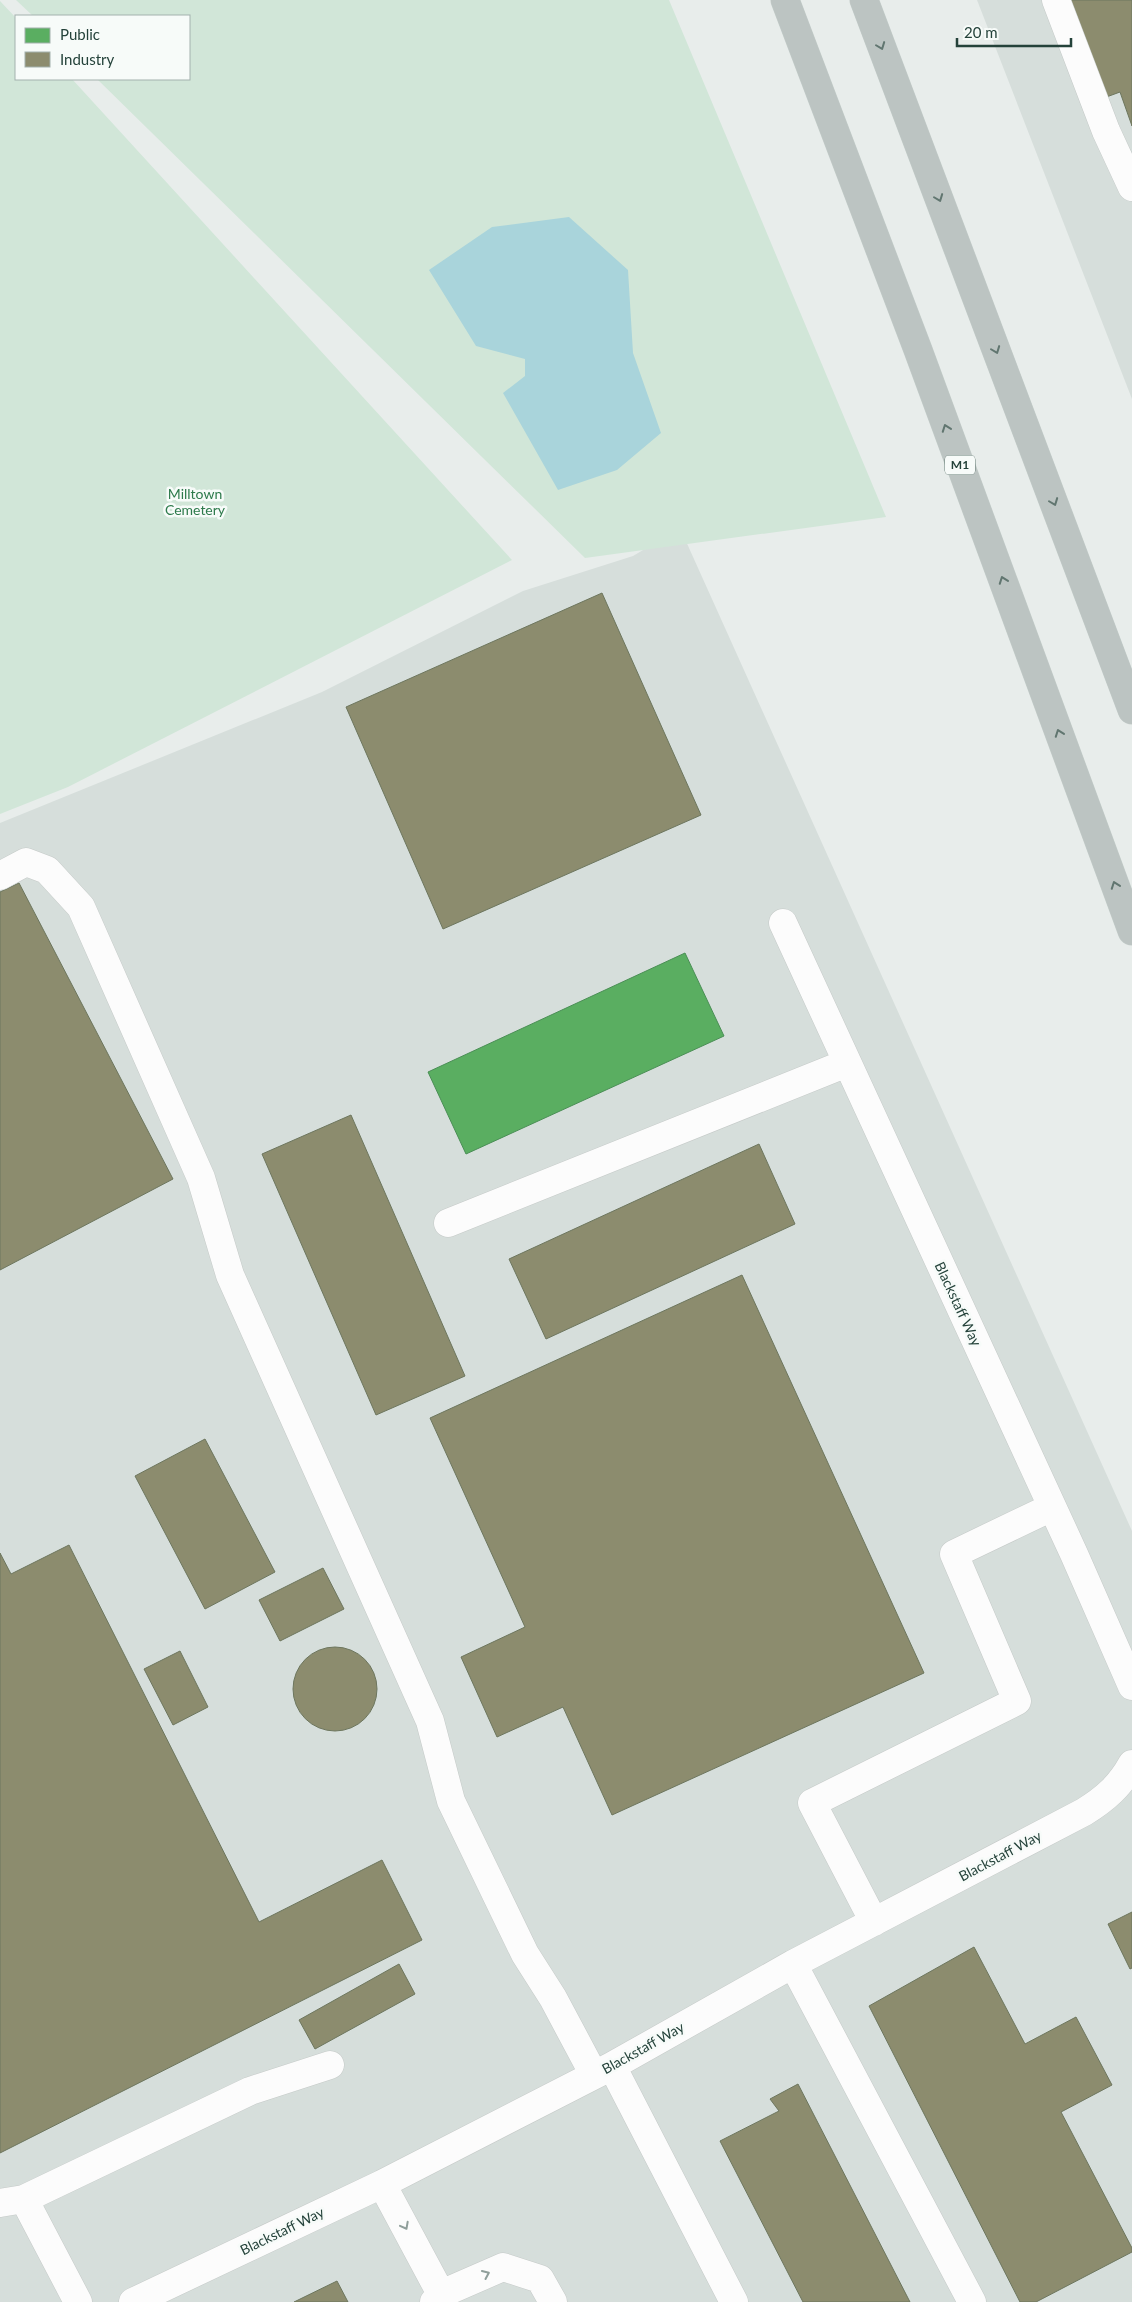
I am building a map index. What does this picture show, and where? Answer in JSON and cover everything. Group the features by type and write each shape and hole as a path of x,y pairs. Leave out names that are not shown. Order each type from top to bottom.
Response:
{"highway":[{"name":"M1","path":"785,0 925,368 1132,931"},
{"path":"864,0 1132,710"}],"street":[{"path":"1056,0 1106,131 1132,186"},
{"path":"0,876 26,862 46,870 81,907 202,1178 230,1275 430,1721 450,1801 526,1954 553,1998 603,2070 734,2302"},
{"name":"Blackstaff Way","path":"783,923 1052,1507 1132,1686"},
{"path":"448,1223 847,1063"},
{"path":"874,1922 812,1802 1018,1702 954,1554 1052,1507"},
{"name":"Blackstaff Way","path":"147,2299 382,2184 603,2070 793,1964 1084,1812 1106,1799 1125,1778 1132,1764"},
{"path":"793,1964 972,2302"},
{"path":"78,2302 12,2201 250,2091 330,2065"},
{"path":"382,2184 438,2298 503,2266 540,2279 553,2302"}],"shaded area":[{"path":"977,0 1132,0 1132,399"},
{"path":"680,528 1132,1531 1132,2302 0,2302 0,823 322,692 523,591 633,556"}],"green space":[{"path":"16,0 669,0 886,517 585,558 98,80 190,80 190,15 32,15"},
{"name":"Milltown Cemetery","path":"0,1 15,17 15,80 73,80 512,560 68,787 0,814"}],"water":[{"path":"569,217 628,270 633,353 661,433 617,470 558,490 503,393 525,376 525,359 476,346 429,270 492,227"}],"building: Public":[{"path":"685,953 724,1036 466,1154 428,1072"}],"building: Industry":[{"path":"1064,0 1132,0 1132,126 1120,92 1101,99"},
{"path":"602,593 701,815 443,929 346,707"},
{"path":"19,883 173,1179 0,1270 0,892"},
{"path":"351,1115 465,1376 376,1415 262,1154"},
{"path":"759,1144 795,1224 546,1339 509,1259"},
{"path":"742,1275 924,1673 612,1815 563,1707 497,1737 461,1657 525,1627 430,1418"},
{"path":"205,1439 275,1572 205,1609 135,1476"},
{"path":"69,1545 259,1922 382,1860 422,1940 0,2153 0,1553 11,1574"},
{"path":"323,1568 344,1609 280,1641 259,1600"},
{"path":"335,1647 358,1654 370,1666 377,1689 370,1712 358,1724 335,1731 312,1724 300,1712 293,1689 300,1666 312,1654"},
{"path":"180,1651 208,1707 173,1725 144,1669"},
{"path":"1132,1912 1132,1968 1130,1969 1108,1924"},
{"path":"974,1947 1025,2044 1076,2017 1112,2085 1061,2112 1132,2248 1132,2252 1036,2302 1020,2302 869,2006"},
{"path":"399,1964 415,1994 315,2049 299,2020"},
{"path":"798,2084 910,2302 803,2302 720,2141 779,2111 770,2099"},
{"path":"337,2281 348,2302 294,2302"}]}
